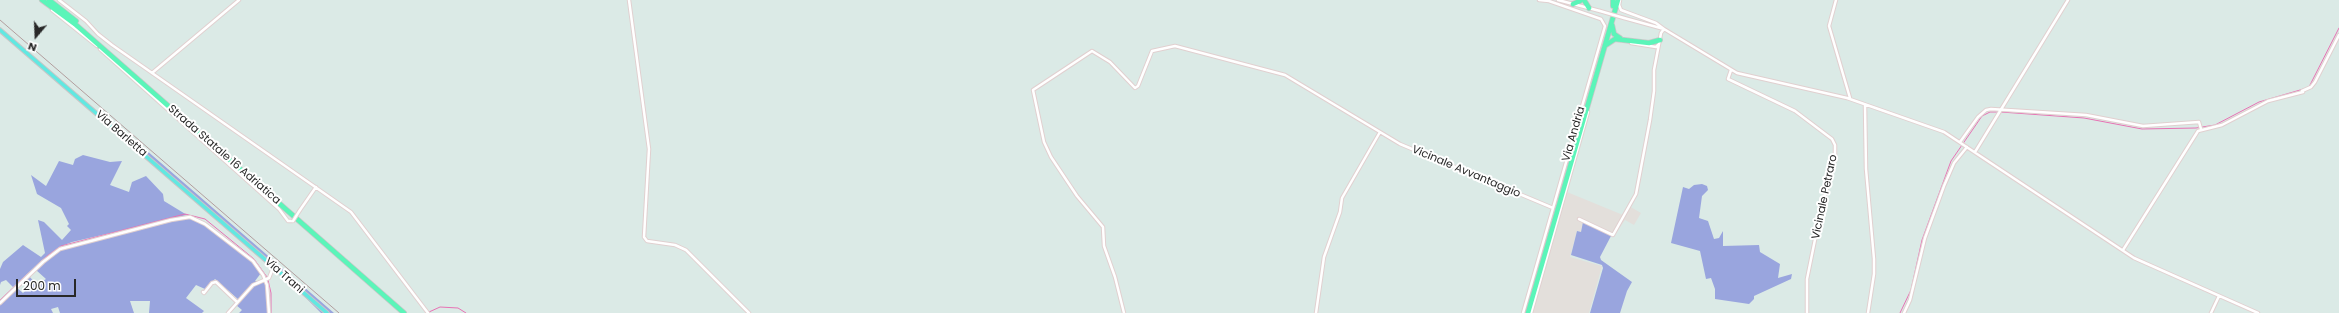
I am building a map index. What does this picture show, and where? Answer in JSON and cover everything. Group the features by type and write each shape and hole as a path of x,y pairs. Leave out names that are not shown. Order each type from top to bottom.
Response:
{"highway":[{"name":"Strada Statale 16 Adriatica","path":"41,0 82,30 405,313"},
{"name":"Strada Statale 16 Adriatica","path":"49,0 192,123 405,313"},
{"path":"1527,313 1613,6 1617,0"},
{"path":"1617,0 1612,28 1614,34 1622,38 1649,43 1660,41"},
{"path":"1573,4 1582,1 1589,8"},
{"path":"1527,313 1614,14"},
{"path":"1601,57 1608,42 1622,38"}],"main road":[{"name":"Via Barletta","path":"0,30 241,239"},
{"name":"Via Trani","path":"241,239 274,265 327,313"}],"street":[{"path":"41,0 165,106 279,209 288,221 293,221 316,187"},
{"path":"59,0 86,21 102,37 351,212 427,312"},
{"path":"152,72 240,0"},
{"path":"629,0 649,149 644,237 647,241 675,245 686,250 749,313"},
{"name":"Via Andria","path":"1527,313 1553,208 1605,24 1601,19 1539,0"},
{"path":"1558,0 1573,4"},
{"path":"1617,0 1621,10 1656,23 1664,29"},
{"path":"1836,0 1829,26 1850,98"},
{"path":"1975,152 2068,0"},
{"path":"1589,8 1664,29 1731,70 1744,75 1850,98 1865,105 1944,132 2134,258 2258,313"},
{"path":"1658,27 1662,34"},
{"path":"1579,219 1613,235 1636,194 1650,120 1654,91 1654,70 1664,29"},
{"path":"1662,34 1670,32"},
{"path":"2201,128 2216,127 2264,103 2302,91 2315,82 2339,35"},
{"name":"Via Andria","path":"1527,313 1606,48 1614,41 1654,47 1660,41"},
{"name":"Vicinale Avvantaggio","path":"1124,313 1115,277 1104,246 1103,227 1077,196 1051,157 1044,142 1032,90 1092,51 1110,62 1132,88 1137,88 1152,50 1178,46 1285,75 1380,132 1423,155 1553,208"},
{"name":"Vicinale Petraro","path":"1731,70 1728,79 1795,111 1832,139 1835,145 1835,159 1822,205 1807,279 1807,313"},
{"path":"1865,105 1866,169 1874,258 1874,274 1868,313"},
{"path":"1904,313 1910,300 1925,238 1944,186 1954,162 1982,113 1986,110 2000,112 2086,115 2143,126 2199,122 2201,128"},
{"path":"2123,250 2201,128"},
{"path":"1316,313 1324,257 1340,212 1342,198 1380,132"},
{"path":"0,303 43,262 60,249 186,217 197,219 205,224 248,256 267,279 269,313"},
{"path":"228,313 253,285 267,279 274,265"},
{"path":"203,292 204,293 212,283 216,282 238,302"},
{"path":"2211,313 2219,296"}],"shaded area":[{"path":"123,130 334,313 321,313 303,295 305,292 122,133"},
{"path":"83,155 110,162 122,161 110,185 129,192 132,182 146,176 163,194 164,201 187,215 72,242 59,247 42,260 13,287 6,280 1,282 0,285 0,269 3,262 23,245 41,257 45,253 38,220 44,222 62,240 71,230 67,226 69,224 61,208 37,194 31,175 46,186 59,161 73,165 75,159"},
{"path":"1702,184 1707,186 1708,190 1702,196 1699,218 1708,221 1714,239 1719,238 1723,231 1723,246 1759,245 1760,252 1780,264 1778,278 1792,274 1791,279 1754,296 1754,299 1749,304 1715,299 1715,289 1711,278 1706,279 1700,251 1671,243 1683,187 1689,189 1694,185"},
{"path":"1567,192 1623,215 1629,206 1641,213 1634,225 1625,220 1614,236 1583,222 1581,232 1577,231 1570,257 1602,266 1589,313 1532,313"},
{"path":"186,218 199,221 253,262 261,273 255,281 264,281 267,289 268,313 239,313 242,310 236,305 239,300 215,279 205,289 196,285 186,298 204,311 202,313 149,313 150,301 130,301 134,313 60,313 58,307 51,309 53,313 0,313 0,304 17,288 23,293 31,286 26,279 29,276 37,285 46,279 36,270 61,250"},
{"path":"1583,222 1611,236 1600,257 1601,260 1632,282 1627,291 1620,313 1590,313 1603,268 1602,265 1571,255 1577,231 1581,232"}],"waterway":[{"path":"2309,87 2339,28"},
{"path":"2001,112 2084,118 2142,129 2196,128 2215,125 2259,102 2307,88"},
{"path":"1900,313 1911,290 1922,240 1951,161 1982,116 1990,112 1998,112"},
{"path":"0,300 47,256 61,246 185,214 205,219 254,259 267,277"},
{"path":"268,280 271,293 271,313"},
{"path":"429,312 440,307 458,308 466,313"}],"railway":[{"path":"0,20 339,313"}]}
